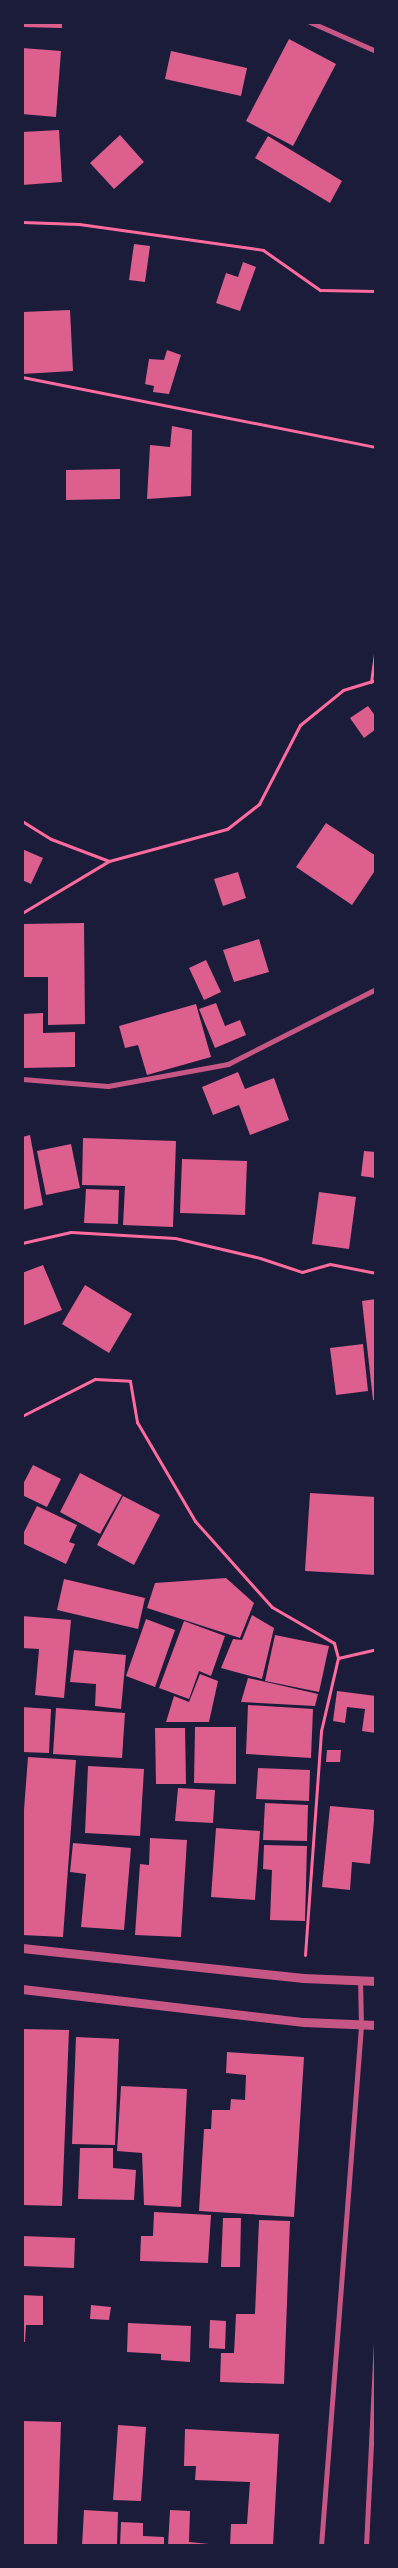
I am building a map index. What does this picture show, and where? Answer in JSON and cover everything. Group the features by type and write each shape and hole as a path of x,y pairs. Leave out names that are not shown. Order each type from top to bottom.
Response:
{"street":[{"path":"310,22 376,51"},
{"path":"22,1079 108,1086 228,1064 376,989"},
{"path":"22,1948 303,1978 376,1980"},
{"path":"321,2546 361,2026 360,1980"},
{"path":"22,1989 361,2026 376,2025"},
{"path":"366,2546 376,2344"}],"path":[{"path":"22,222 79,224 263,250 320,290 376,291"},
{"path":"22,377 376,447"},
{"path":"371,682 376,647"},
{"path":"22,913 109,862 226,829 259,804 300,725 343,690 376,680"},
{"path":"22,821 51,839 109,862"},
{"path":"22,1243 71,1232 175,1238 260,1258 302,1272 330,1264 376,1273"},
{"path":"22,1416 95,1379 130,1381 137,1422 195,1521 272,1607 334,1643 338,1658 321,1732 303,1978"},
{"path":"338,1658 376,1649"}],"building":[{"path":"22,22 62,22 62,28 22,27"},
{"path":"289,39 336,64 293,146 246,121"},
{"path":"22,48 61,51 56,117 22,114"},
{"path":"171,51 247,68 241,96 165,79"},
{"path":"59,130 62,182 22,185 22,132"},
{"path":"120,135 144,162 114,189 90,163"},
{"path":"268,136 342,181 330,203 255,158"},
{"path":"134,244 150,246 145,282 129,280"},
{"path":"243,262 256,267 240,311 216,303 226,273 238,277"},
{"path":"70,310 73,371 22,374 22,312"},
{"path":"167,350 181,355 169,394 153,392 154,386 145,384 149,359 164,360"},
{"path":"172,426 192,430 191,496 147,499 150,445 170,447"},
{"path":"120,469 120,499 66,500 66,470"},
{"path":"368,706 376,717 376,729 364,738 350,718"},
{"path":"326,823 376,856 376,869 352,905 296,867"},
{"path":"22,849 43,858 31,884 22,880"},
{"path":"238,872 246,898 223,906 214,879"},
{"path":"84,923 85,1024 48,1025 48,977 22,977 22,924"},
{"path":"259,939 269,972 234,982 223,950"},
{"path":"206,960 221,992 204,1000 189,968"},
{"path":"216,1003 225,1026 240,1020 246,1035 215,1048 199,1009"},
{"path":"196,1004 211,1057 147,1075 138,1045 125,1048 119,1026"},
{"path":"43,1013 43,1033 75,1032 75,1067 22,1068 22,1014"},
{"path":"238,1072 245,1089 274,1078 289,1120 250,1135 239,1105 213,1115 202,1087"},
{"path":"30,1135 43,1205 22,1210 22,1137"},
{"path":"83,1138 176,1141 173,1227 123,1225 125,1186 82,1185"},
{"path":"71,1144 80,1188 46,1195 37,1151"},
{"path":"364,1151 376,1152 376,1178 361,1176"},
{"path":"182,1159 247,1161 245,1215 180,1213"},
{"path":"86,1189 119,1190 118,1224 84,1223"},
{"path":"319,1192 356,1197 349,1249 312,1244"},
{"path":"43,1265 62,1310 22,1326 22,1273"},
{"path":"85,1285 132,1314 109,1353 62,1324"},
{"path":"376,1299 376,1400 373,1400 362,1301"},
{"path":"363,1344 368,1391 336,1395 330,1348"},
{"path":"33,1465 61,1479 47,1507 22,1495 22,1486"},
{"path":"80,1473 122,1495 100,1534 60,1512"},
{"path":"310,1493 376,1497 376,1575 305,1571"},
{"path":"123,1496 160,1515 134,1565 97,1545"},
{"path":"37,1506 77,1525 69,1542 75,1544 66,1564 22,1543 22,1536"},
{"path":"226,1578 254,1603 240,1638 147,1608 155,1583"},
{"path":"64,1579 145,1598 138,1629 57,1610"},
{"path":"252,1615 274,1628 262,1679 221,1668 233,1639 242,1640"},
{"path":"22,1616 71,1620 64,1698 35,1695 39,1649 22,1648"},
{"path":"146,1619 175,1630 155,1687 126,1676"},
{"path":"184,1621 225,1636 211,1676 199,1671 189,1699 159,1688"},
{"path":"275,1635 329,1646 319,1692 265,1681"},
{"path":"74,1650 126,1655 121,1709 95,1706 96,1684 70,1682"},
{"path":"200,1674 218,1681 209,1722 166,1722 174,1696 189,1702"},
{"path":"248,1678 318,1694 315,1706 241,1702"},
{"path":"337,1691 376,1696 376,1733 362,1731 365,1709 347,1707 345,1723 333,1721"},
{"path":"248,1705 313,1709 311,1758 246,1754"},
{"path":"22,1707 51,1709 49,1753 22,1752"},
{"path":"56,1708 125,1713 122,1758 53,1754"},
{"path":"195,1727 236,1727 236,1784 194,1783"},
{"path":"155,1728 185,1728 186,1784 156,1784"},
{"path":"327,1750 341,1750 340,1762 326,1762"},
{"path":"28,1757 76,1760 63,1937 22,1935 22,1836"},
{"path":"88,1766 144,1769 140,1836 85,1833"},
{"path":"258,1768 310,1770 309,1801 256,1799"},
{"path":"178,1788 215,1790 213,1823 175,1821"},
{"path":"265,1803 308,1805 307,1841 263,1840"},
{"path":"330,1806 375,1810 370,1864 352,1862 350,1890 322,1887"},
{"path":"216,1828 260,1831 255,1900 211,1897"},
{"path":"150,1838 187,1840 181,1937 135,1935 140,1864 149,1865"},
{"path":"73,1843 131,1848 124,1930 81,1927 86,1874 70,1872"},
{"path":"264,1845 307,1846 305,1921 270,1920 272,1870 263,1869"},
{"path":"22,2029 69,2030 62,2206 22,2205"},
{"path":"76,2037 119,2039 115,2145 72,2144"},
{"path":"227,2052 304,2057 294,2217 199,2211 204,2129 211,2129 212,2110 230,2110 231,2099 245,2100 246,2075 226,2073"},
{"path":"121,2086 187,2089 181,2207 144,2205 142,2153 117,2151"},
{"path":"80,2148 113,2148 113,2168 136,2170 134,2200 78,2199"},
{"path":"154,2212 211,2215 208,2263 140,2261 141,2236 153,2236"},
{"path":"223,2218 241,2218 240,2267 221,2267"},
{"path":"259,2220 290,2221 284,2384 220,2382 221,2353 234,2353 236,2314 255,2314"},
{"path":"22,2236 75,2238 74,2268 22,2266"},
{"path":"22,2295 43,2296 43,2325 26,2325 25,2342 22,2342"},
{"path":"91,2305 111,2307 109,2320 90,2319"},
{"path":"210,2320 226,2321 225,2349 209,2348"},
{"path":"128,2323 191,2326 190,2362 161,2360 161,2354 127,2352"},
{"path":"22,2421 61,2422 57,2546 22,2546"},
{"path":"118,2425 146,2427 141,2501 113,2500"},
{"path":"185,2429 279,2434 273,2546 230,2546 231,2524 247,2524 250,2482 195,2480 196,2466 184,2466"},
{"path":"84,2510 118,2512 117,2546 82,2546"},
{"path":"170,2510 190,2511 189,2542 229,2546 168,2546"},
{"path":"121,2522 143,2523 143,2536 164,2537 164,2546 120,2546"}]}
